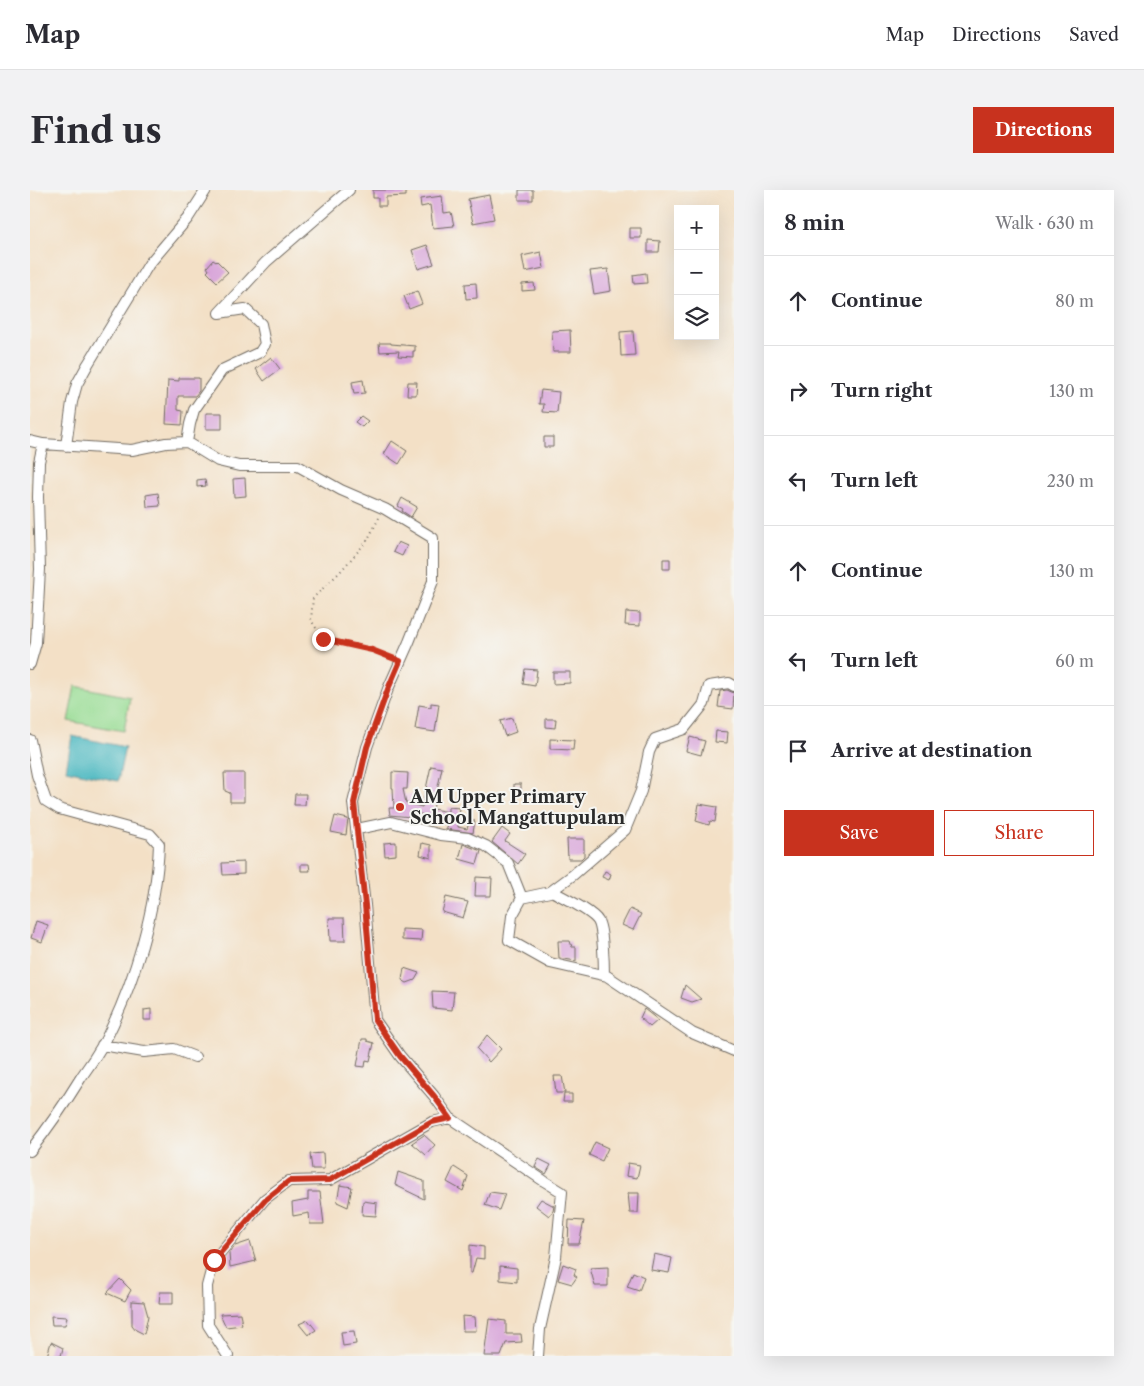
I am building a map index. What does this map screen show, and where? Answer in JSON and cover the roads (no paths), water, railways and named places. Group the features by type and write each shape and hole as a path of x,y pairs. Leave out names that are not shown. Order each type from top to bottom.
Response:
{"street":[{"path":"66,446 72,402 88,364 149,264 188,218 206,190"},
{"path":"188,442 194,410 222,370 260,352 265,344 261,324 245,309 219,313 266,262 350,190"},
{"path":"30,441 66,446 132,450 166,443 188,442 218,461 239,466 298,466 341,490 383,509 434,538 434,581 388,689 367,747 354,803 375,1020 400,1056 450,1118 544,1182 562,1192 556,1257 540,1329 538,1356"},
{"path":"30,664 36,643 40,569 39,462 44,444"},
{"path":"734,686 729,683 709,686 704,704 684,730 655,739 649,752 641,791 625,830 552,891 522,898 512,916 509,940 550,963 607,976 692,1033 734,1052"},
{"path":"30,740 32,757 46,800 59,809 150,834 159,844 158,867 148,923 128,991 102,1045 50,1126 30,1151"},
{"path":"357,829 391,822 441,835 468,838 486,846 508,863 522,898"},
{"path":"552,891 586,910 598,921 603,951 604,975"},
{"path":"102,1045 144,1052 174,1049 195,1057"},
{"path":"228,1356 208,1325 208,1286 214,1260 265,1200 289,1181 330,1180 432,1122 450,1118"}],"water":[{"path":"72,736 125,747 118,781 66,770"}],"place":[{"name":"AM Upper Primary School Mangattupulam","path":"400,807"}]}
